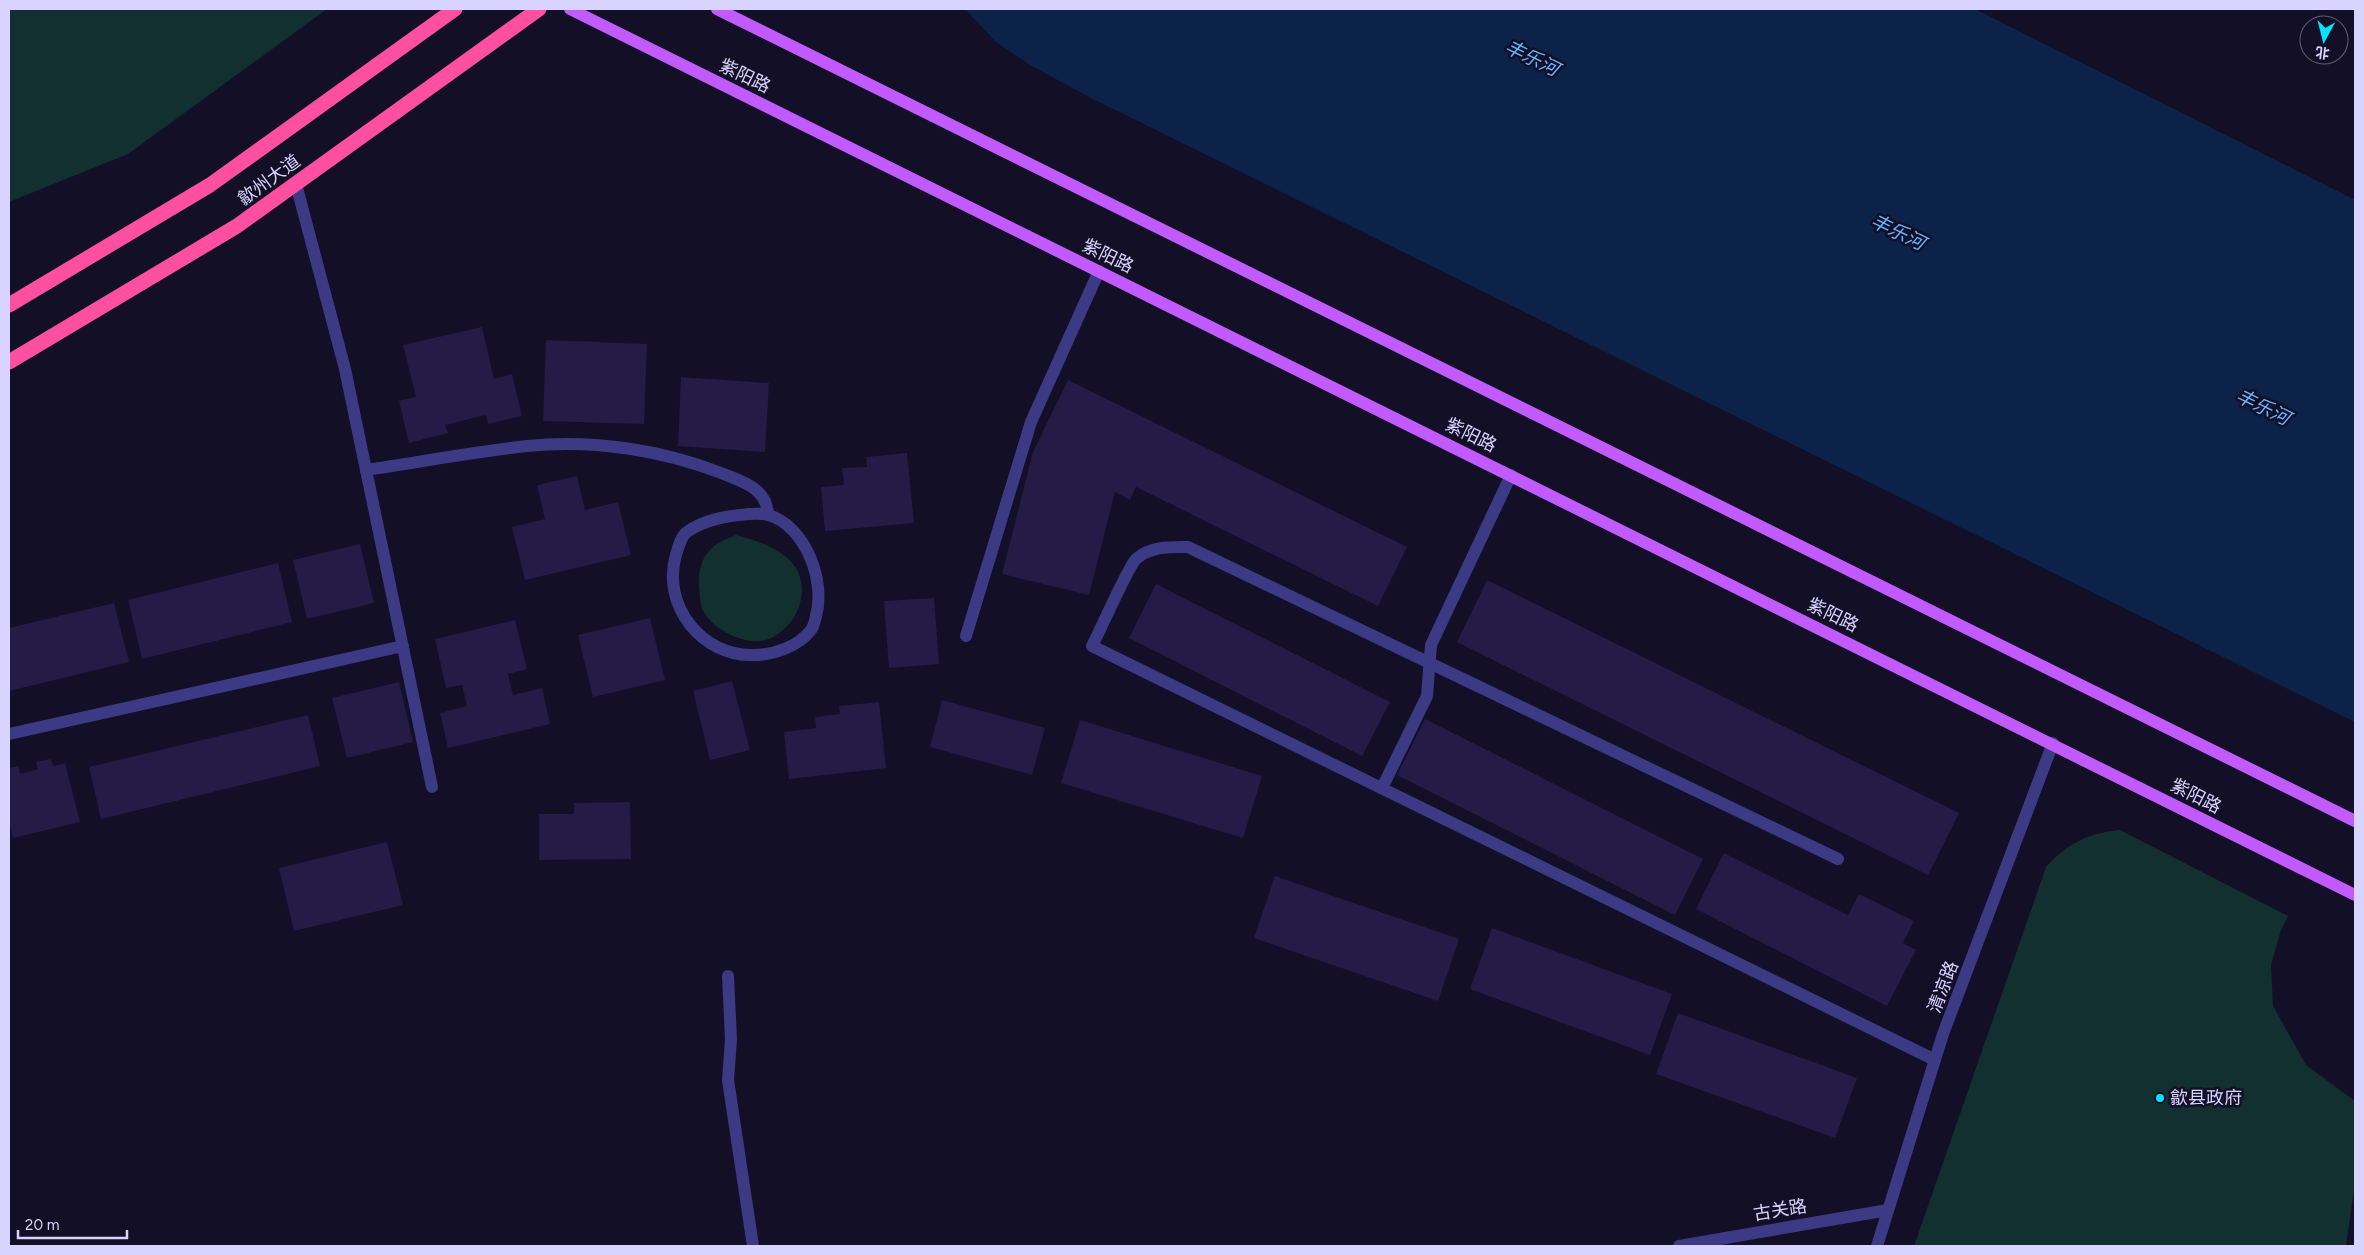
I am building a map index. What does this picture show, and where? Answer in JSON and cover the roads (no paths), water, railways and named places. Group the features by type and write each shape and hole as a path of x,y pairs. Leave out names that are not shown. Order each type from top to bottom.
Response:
{"highway":[{"name":"歙州大道","path":"9,305 210,185 455,9"},
{"name":"歙州大道","path":"9,362 238,226 539,9"}],"main road":[{"name":"紫阳路","path":"570,9 2355,895"},
{"path":"717,9 2355,821"}],"street":[{"path":"296,184 345,369 432,787"},
{"path":"966,636 1031,422 1099,271"},
{"path":"366,470 528,446 577,444 625,449 668,456 750,485 764,496 768,505 768,515"},
{"path":"1382,788 1427,696 1431,645 1511,475"},
{"path":"768,515 785,525 798,538 809,554 816,571 819,590 818,610 812,629 786,648 754,655 738,654 708,642 696,632 684,617 676,598 672,579 674,562 686,532 707,522 729,516 768,515"},
{"path":"1838,859 1188,547 1163,547 1151,550 1135,560 1092,646 1935,1060"},
{"path":"9,734 403,646"},
{"name":"清凉路","path":"1877,1246 1935,1060 2052,743"},
{"path":"728,976 731,1039 728,1080 753,1246"},
{"name":"古关路","path":"1679,1246 1888,1210"}],"water":[{"name":"丰乐河","path":"965,9 1975,9 2355,200 2355,722 1091,98 1030,65 996,42"}],"place":[{"name":"歙县政府","path":"2160,1098"}]}
